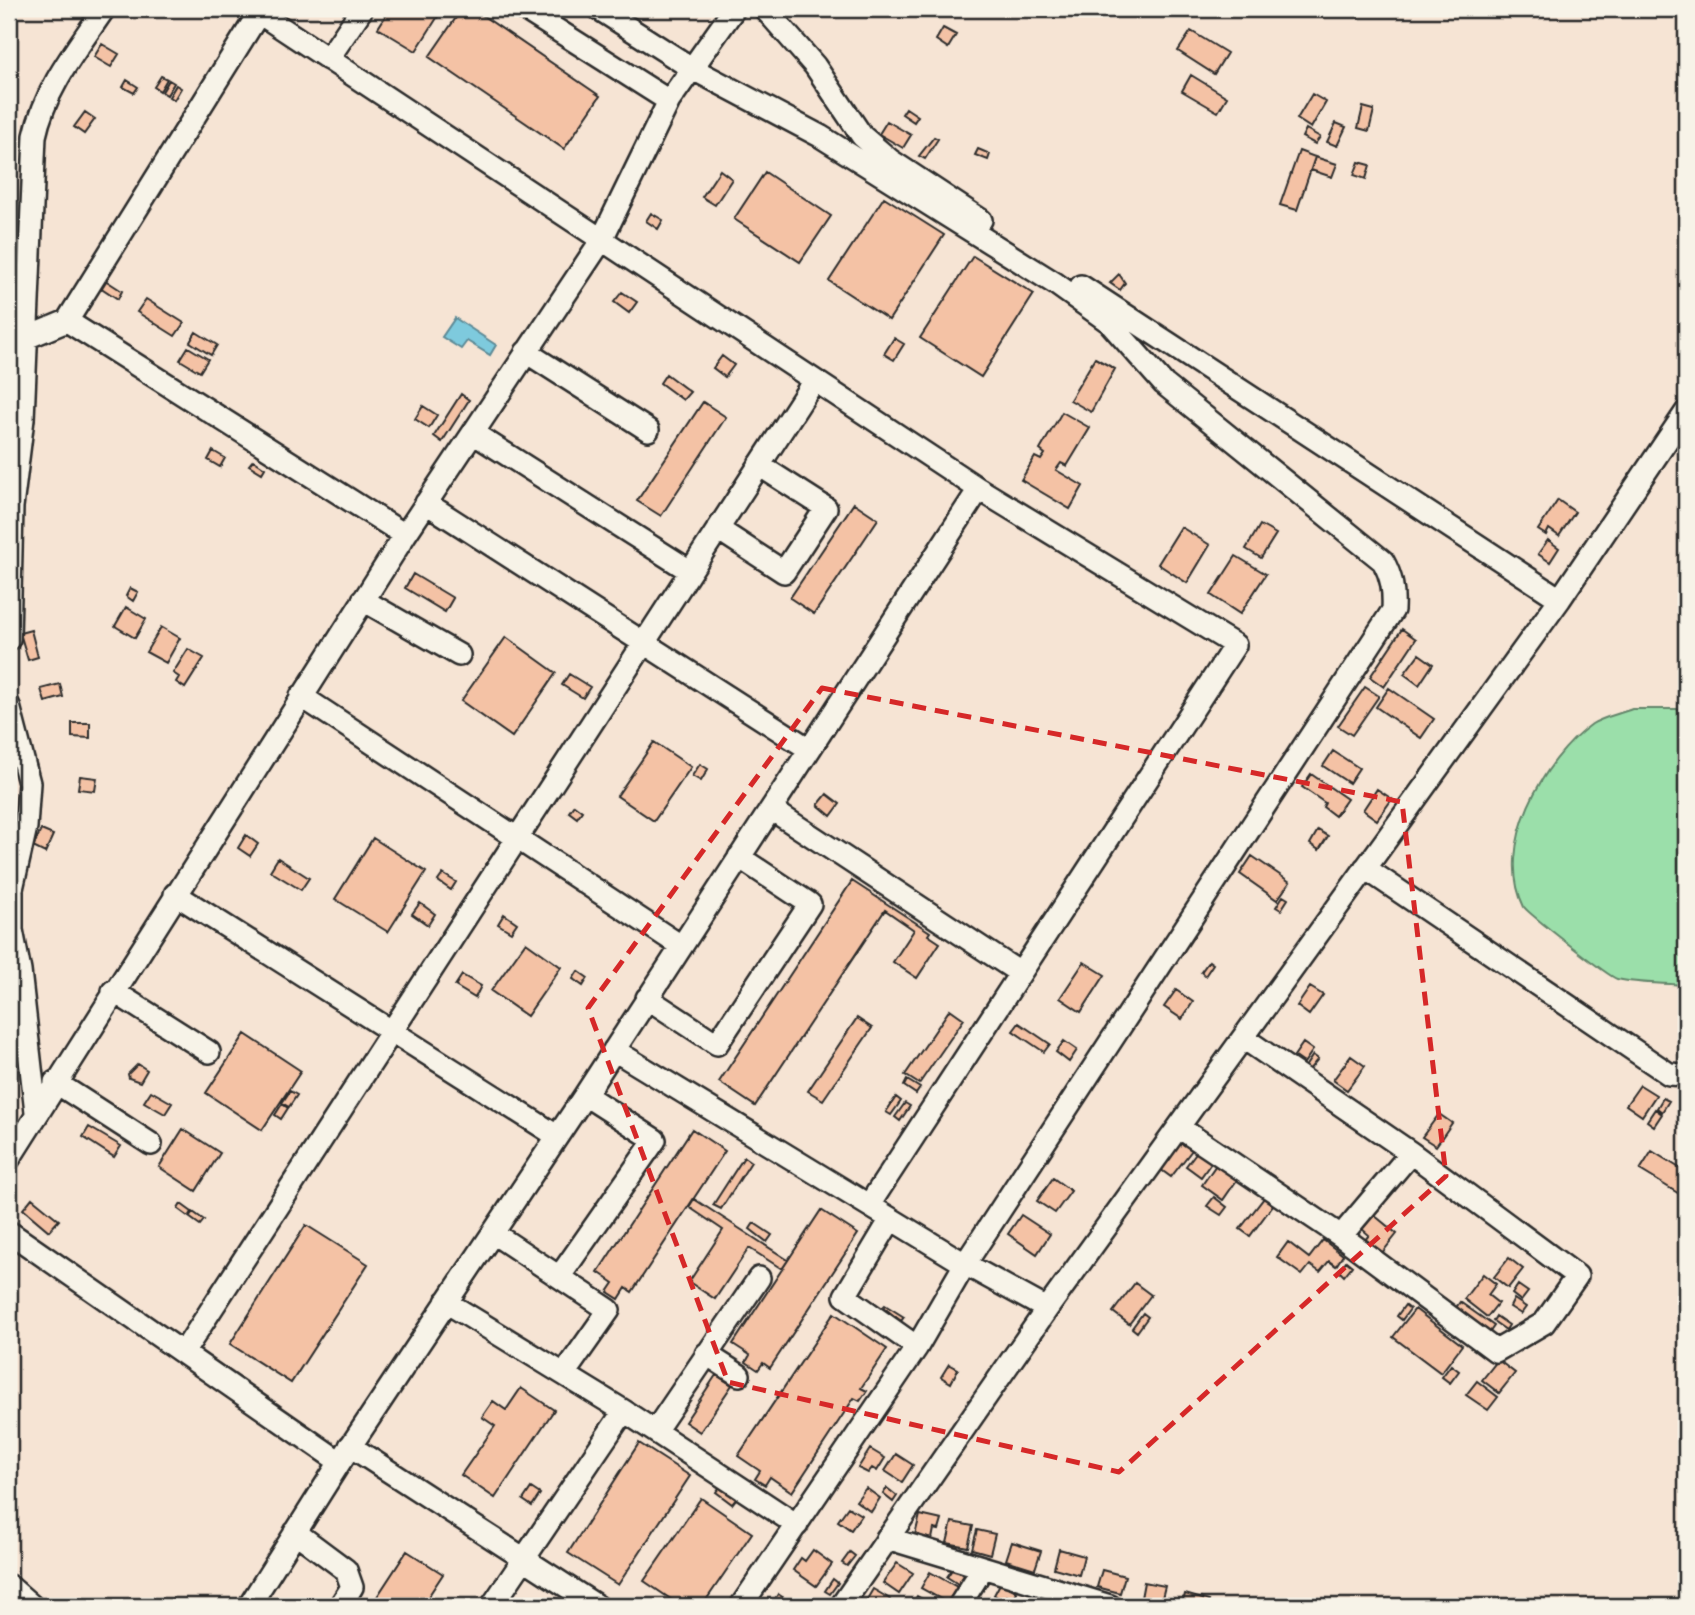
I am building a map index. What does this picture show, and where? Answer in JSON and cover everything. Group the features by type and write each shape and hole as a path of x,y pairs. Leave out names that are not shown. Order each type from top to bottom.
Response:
{"street":[{"path":"9,639 12,621 12,507 23,419 35,136 40,111 104,9"},
{"path":"328,59 362,9"},
{"path":"524,9 669,101"},
{"path":"599,9 697,62 820,136 1088,307 1109,322 1164,384 1383,561 1390,574 1393,610 972,1268 741,1606"},
{"path":"9,1159 36,1112 301,696 601,241 669,101 734,9"},
{"path":"765,9 815,66 862,136 890,160 1560,599"},
{"path":"26,338 67,321 259,13 979,489 1235,645 869,1205"},
{"path":"67,321 405,535"},
{"path":"526,352 648,430"},
{"path":"183,1353 814,381"},
{"path":"841,1606 1047,1309 1245,1039 1560,599 1686,412"},
{"path":"473,433 690,571"},
{"path":"718,529 783,572 826,508 760,465"},
{"path":"249,1606 345,1454 585,1095 979,489"},
{"path":"426,503 809,749"},
{"path":"363,600 459,655"},
{"path":"301,696 681,946"},
{"path":"9,706 29,783 26,827 12,889 12,930 20,971 36,1112"},
{"path":"771,809 1020,972"},
{"path":"648,998 717,1044 810,904 739,857"},
{"path":"1365,868 1670,1074 1686,1075"},
{"path":"175,894 557,1136"},
{"path":"113,991 209,1052"},
{"path":"1180,1128 1341,1236 1496,1351 1544,1323 1577,1276 1411,1153 1245,1039"},
{"path":"614,1050 972,1268 1047,1309"},
{"path":"55,1082 151,1144"},
{"path":"561,1276 655,1140 585,1095"},
{"path":"1341,1236 1411,1153"},
{"path":"891,1219 845,1296 917,1347"},
{"path":"9,1232 183,1353 345,1454 523,1558 597,1606"},
{"path":"493,1233 609,1310 564,1374"},
{"path":"655,1431 759,1278"},
{"path":"446,1302 624,1411 797,1525"},
{"path":"706,1354 739,1375"},
{"path":"492,1606 624,1411"},
{"path":"295,1532 346,1570 352,1587 340,1606"},
{"path":"887,1538 1085,1603 1110,1606"},
{"path":"959,1606 983,1568"},
{"path":"9,1586 32,1606"}],"highlighted area":[{"path":"822,688 1402,802 1446,1176 1119,1472 728,1382 588,1008"}],"green space":[{"path":"1632,709 1686,709 1686,985 1634,982 1611,976 1529,912 1524,907 1516,883 1515,858 1519,832 1541,781 1556,759 1592,724"}],"water":[{"path":"455,318 496,345 490,355 467,341 461,349 442,337"}],"building":[{"path":"390,9 442,10 416,51 378,28"},
{"path":"462,9 473,9 600,96 564,149 429,57"},
{"path":"943,28 956,35 948,48 936,40"},
{"path":"1191,31 1227,53 1214,74 1178,51"},
{"path":"102,44 119,54 111,67 94,57"},
{"path":"1191,75 1227,97 1218,112 1182,91"},
{"path":"161,76 167,79 160,91 154,87"},
{"path":"127,80 138,87 134,93 123,87"},
{"path":"169,80 174,83 167,95 162,92"},
{"path":"176,85 181,88 174,100 169,97"},
{"path":"1312,94 1326,102 1311,128 1297,119"},
{"path":"1363,107 1374,110 1369,131 1358,128"},
{"path":"906,108 918,116 914,122 902,114"},
{"path":"85,112 95,119 84,134 74,127"},
{"path":"887,121 911,135 903,148 879,134"},
{"path":"1336,123 1346,127 1337,146 1327,142"},
{"path":"1306,129 1320,137 1315,144 1302,137"},
{"path":"934,137 938,139 925,159 919,156"},
{"path":"978,149 990,154 988,160 975,155"},
{"path":"1299,151 1315,157 1297,210 1280,205"},
{"path":"1315,157 1337,164 1332,177 1311,170"},
{"path":"1359,162 1370,165 1366,179 1354,175"},
{"path":"720,170 732,179 715,205 702,197"},
{"path":"765,172 831,216 800,262 734,219"},
{"path":"884,197 944,235 889,320 829,281"},
{"path":"651,213 663,220 658,229 646,221"},
{"path":"973,256 1034,294 981,377 920,338"},
{"path":"1119,274 1125,283 1120,290 1110,283"},
{"path":"102,278 122,291 118,299 97,285"},
{"path":"622,292 637,302 629,313 614,302"},
{"path":"146,299 184,323 175,336 137,312"},
{"path":"196,332 217,345 211,355 190,342"},
{"path":"894,338 904,344 894,360 884,354"},
{"path":"188,347 208,359 200,372 180,360"},
{"path":"722,356 734,365 725,377 713,368"},
{"path":"1095,358 1115,369 1091,412 1070,400"},
{"path":"666,374 690,392 683,400 660,383"},
{"path":"461,394 469,400 442,442 434,436"},
{"path":"703,402 726,417 661,516 637,501"},
{"path":"423,406 437,415 429,428 415,419"},
{"path":"1062,412 1090,428 1067,466 1061,463 1056,470 1083,486 1070,509 1021,480 1035,457 1041,460 1045,454 1040,450"},
{"path":"213,451 225,458 220,467 208,460"},
{"path":"253,460 265,468 262,473 249,465"},
{"path":"1558,500 1575,512 1559,536 1549,529 1546,535 1538,530"},
{"path":"854,503 878,519 814,614 790,598"},
{"path":"1260,525 1276,534 1261,558 1246,549"},
{"path":"1181,527 1210,545 1187,583 1158,564"},
{"path":"1548,540 1559,548 1550,562 1538,554"},
{"path":"1236,556 1266,574 1240,614 1211,595"},
{"path":"413,574 453,598 445,612 405,588"},
{"path":"130,588 138,592 133,601 126,596"},
{"path":"126,607 146,619 135,638 115,626"},
{"path":"161,627 180,638 166,663 146,652"},
{"path":"1402,629 1416,639 1384,687 1370,677"},
{"path":"31,630 38,657 28,660 20,633"},
{"path":"506,637 556,673 512,737 461,701"},
{"path":"188,649 204,658 185,688 176,682 179,677 173,673"},
{"path":"1419,654 1433,664 1419,685 1404,674"},
{"path":"569,674 590,687 583,698 562,685"},
{"path":"60,684 63,697 45,702 41,689"},
{"path":"1365,687 1379,696 1352,735 1338,726"},
{"path":"1389,688 1434,719 1421,738 1376,707"},
{"path":"72,723 90,723 90,738 72,737"},
{"path":"654,742 691,767 654,821 617,796"},
{"path":"1333,751 1359,768 1349,783 1323,766"},
{"path":"700,764 708,769 701,781 692,776"},
{"path":"1311,774 1347,799 1335,816 1323,807 1325,803 1302,787"},
{"path":"80,776 97,778 95,791 78,789"},
{"path":"1377,789 1392,799 1377,820 1363,810"},
{"path":"827,794 840,804 831,816 818,805"},
{"path":"574,805 582,811 577,818 569,812"},
{"path":"41,830 53,835 45,853 33,847"},
{"path":"1318,830 1328,836 1319,850 1310,844"},
{"path":"246,835 258,844 250,856 238,848"},
{"path":"373,838 426,872 388,932 335,899"},
{"path":"1252,856 1290,882 1277,900 1240,874"},
{"path":"278,858 309,878 301,890 270,871"},
{"path":"443,874 456,882 451,890 438,881"},
{"path":"852,881 930,932 928,935 940,943 917,978 893,962 914,930 885,910 755,1106 719,1082"},
{"path":"1283,896 1288,899 1281,910 1276,907"},
{"path":"420,903 435,914 428,925 412,914"},
{"path":"504,914 517,923 511,932 498,924"},
{"path":"526,942 561,967 527,1016 491,991"},
{"path":"1209,961 1213,964 1205,976 1201,972"},
{"path":"1084,962 1105,975 1081,1012 1060,998"},
{"path":"578,971 588,978 583,986 573,979"},
{"path":"462,975 481,986 475,998 455,986"},
{"path":"1310,987 1323,995 1309,1015 1297,1006"},
{"path":"1176,990 1193,1002 1182,1019 1164,1007"},
{"path":"950,1009 964,1019 919,1084 905,1075"},
{"path":"857,1018 872,1028 823,1100 808,1091"},
{"path":"1019,1023 1050,1044 1044,1052 1013,1031"},
{"path":"245,1034 301,1071 262,1130 206,1093"},
{"path":"1064,1041 1077,1050 1069,1062 1056,1052"},
{"path":"1303,1043 1313,1050 1304,1063 1294,1056"},
{"path":"1313,1055 1318,1059 1309,1070 1305,1067"},
{"path":"1351,1056 1365,1066 1347,1090 1333,1080"},
{"path":"138,1064 147,1070 140,1082 129,1078 128,1074"},
{"path":"907,1080 920,1088 916,1094 904,1086"},
{"path":"1640,1085 1656,1095 1642,1116 1626,1105"},
{"path":"151,1091 172,1103 165,1114 144,1102"},
{"path":"290,1091 297,1095 289,1107 282,1103"},
{"path":"896,1097 901,1101 891,1115 886,1112"},
{"path":"1663,1098 1669,1101 1662,1112 1657,1108"},
{"path":"905,1103 910,1106 900,1121 895,1117"},
{"path":"282,1104 288,1108 281,1119 275,1115"},
{"path":"1655,1109 1662,1114 1654,1126 1647,1121"},
{"path":"1439,1114 1452,1123 1436,1146 1422,1137"},
{"path":"89,1127 121,1146 114,1157 83,1137"},
{"path":"183,1129 220,1153 196,1191 159,1167"},
{"path":"692,1129 725,1151 632,1292 626,1288 619,1299 608,1292 614,1283 598,1272"},
{"path":"1181,1141 1192,1150 1171,1177 1160,1169"},
{"path":"1198,1150 1213,1160 1201,1177 1186,1166"},
{"path":"1652,1151 1686,1172 1686,1198 1640,1170"},
{"path":"744,1157 751,1162 721,1209 713,1205"},
{"path":"1218,1162 1239,1177 1223,1200 1202,1185"},
{"path":"1053,1178 1071,1191 1055,1213 1037,1201"},
{"path":"1214,1197 1227,1207 1221,1215 1207,1206"},
{"path":"32,1198 59,1220 49,1231 23,1209"},
{"path":"1264,1198 1273,1205 1250,1236 1240,1229"},
{"path":"694,1199 788,1260 782,1269 749,1248 715,1299 689,1282 723,1230 689,1207"},
{"path":"181,1204 192,1212 189,1217 178,1209"},
{"path":"821,1210 858,1234 770,1368 763,1363 758,1370 746,1362 750,1355 733,1344"},
{"path":"193,1212 204,1220 200,1225 189,1217"},
{"path":"1021,1215 1050,1234 1037,1254 1008,1234"},
{"path":"1374,1215 1397,1234 1381,1254 1364,1241 1369,1235 1362,1229"},
{"path":"754,1223 772,1235 767,1242 750,1229"},
{"path":"306,1225 368,1264 291,1383 230,1344"},
{"path":"1323,1240 1343,1255 1336,1266 1329,1261 1320,1272 1310,1265 1302,1275 1277,1257 1288,1242 1309,1258"},
{"path":"1509,1258 1523,1269 1508,1288 1494,1277"},
{"path":"1346,1261 1352,1266 1344,1276 1339,1271"},
{"path":"1483,1274 1496,1284 1488,1295 1498,1303 1487,1317 1464,1299"},
{"path":"1135,1283 1151,1295 1129,1324 1113,1312"},
{"path":"1518,1285 1528,1292 1521,1301 1512,1294"},
{"path":"1514,1299 1526,1307 1521,1314 1510,1307"},
{"path":"1460,1302 1494,1326 1487,1336 1453,1312"},
{"path":"885,1305 904,1317 901,1321 883,1307"},
{"path":"1405,1305 1410,1309 1402,1320 1397,1316"},
{"path":"1415,1309 1462,1345 1441,1373 1393,1337"},
{"path":"834,1313 887,1349 861,1388 867,1391 860,1401 854,1398 792,1492 770,1477 765,1485 755,1479 760,1471 738,1456"},
{"path":"1143,1313 1148,1317 1137,1332 1132,1328"},
{"path":"1496,1316 1509,1325 1506,1330 1493,1321"},
{"path":"1498,1360 1515,1373 1499,1393 1482,1380"},
{"path":"949,1364 958,1369 951,1383 941,1377"},
{"path":"1451,1365 1459,1371 1450,1383 1442,1377"},
{"path":"716,1375 732,1385 700,1432 685,1422"},
{"path":"1477,1381 1498,1397 1488,1410 1466,1395"},
{"path":"521,1388 554,1410 495,1498 461,1475 495,1426 482,1417 493,1401 506,1410"},
{"path":"639,1443 690,1476 618,1585 568,1553"},
{"path":"870,1449 885,1458 877,1471 872,1468 868,1473 858,1468"},
{"path":"896,1454 913,1465 902,1482 885,1471"},
{"path":"720,1487 736,1499 732,1504 716,1492"},
{"path":"531,1488 540,1494 532,1506 523,1500"},
{"path":"866,1488 880,1498 871,1512 856,1501"},
{"path":"887,1488 897,1496 893,1502 883,1494"},
{"path":"701,1498 752,1533 702,1606 681,1606 644,1581"},
{"path":"848,1507 861,1515 851,1530 838,1521"},
{"path":"920,1515 942,1520 939,1530 934,1529 932,1539 915,1535"},
{"path":"952,1522 973,1526 968,1547 947,1543"},
{"path":"977,1530 995,1534 990,1554 972,1549"},
{"path":"1012,1542 1041,1551 1035,1569 1006,1560"},
{"path":"1059,1549 1084,1556 1079,1575 1054,1568"},
{"path":"813,1550 832,1564 816,1586 793,1570 801,1558 805,1561"},
{"path":"407,1551 443,1574 422,1606 371,1606"},
{"path":"850,1552 855,1556 847,1566 842,1563"},
{"path":"897,1563 913,1573 899,1594 883,1583"},
{"path":"953,1568 964,1575 958,1584 947,1577"},
{"path":"1102,1570 1125,1576 1120,1593 1097,1587"},
{"path":"930,1572 957,1587 948,1603 921,1588"},
{"path":"833,1579 838,1583 830,1594 825,1591"},
{"path":"1001,1582 1017,1592 1013,1600 1007,1596 1004,1601 994,1595"},
{"path":"1144,1582 1165,1586 1161,1602 1141,1598"},
{"path":"873,1589 890,1599 886,1606 863,1606"},
{"path":"778,1594 794,1605 771,1606"},
{"path":"1185,1594 1209,1601 1207,1606 1182,1606"},
{"path":"917,1596 935,1606 911,1606"},
{"path":"1032,1598 1045,1606 1026,1606"}]}
